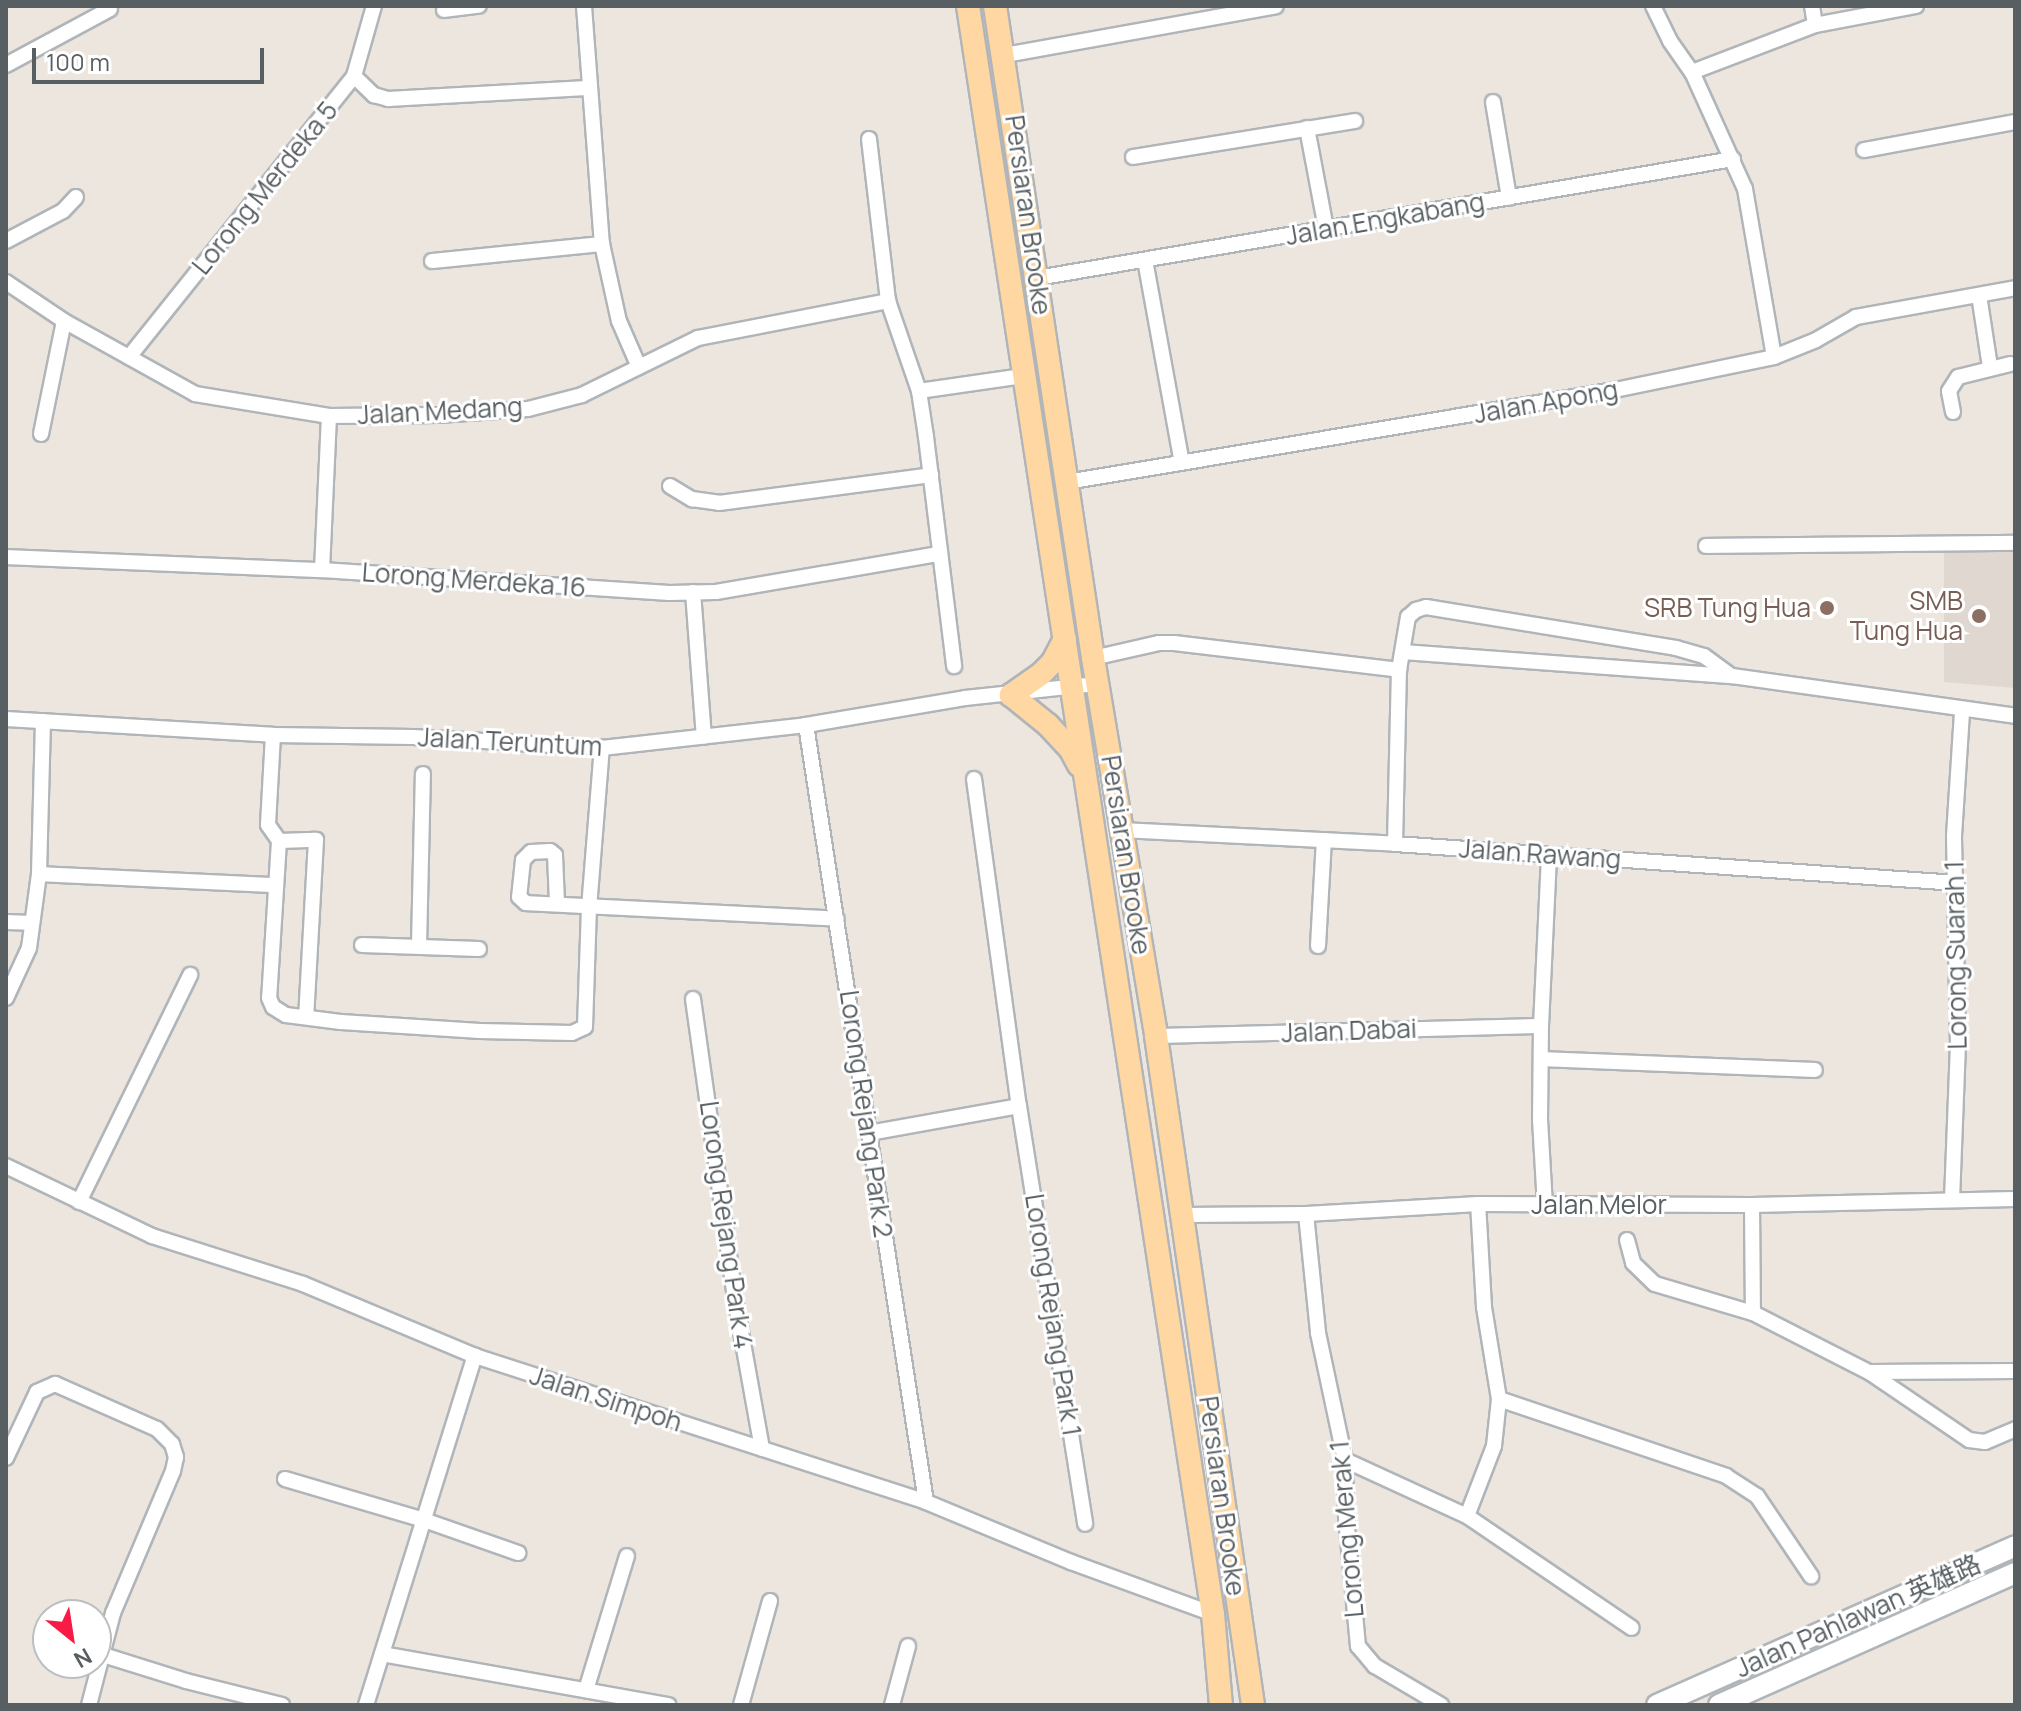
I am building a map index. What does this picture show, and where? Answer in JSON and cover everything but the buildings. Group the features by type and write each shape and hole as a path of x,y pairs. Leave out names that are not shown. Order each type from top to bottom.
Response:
{"main road":[{"name":"Persiaran Brooke","path":"968,6 1213,1614 1221,1705"},
{"name":"Persiaran Brooke","path":"995,6 1005,55 1097,684 1156,1036 1253,1705"},
{"path":"1065,639 1053,662 1011,695 1071,750 1084,773"},
{"name":"Jalan Pahlawan 英雄路","path":"1657,1705 2015,1546"},
{"name":"Jalan Pahlawan 英雄路","path":"1719,1705 2015,1573"}],"street":[{"name":"Lorong Merdeka 5","path":"129,357 354,76 374,6"},
{"path":"444,10 479,6"},
{"path":"584,6 587,88 602,244 619,321 639,367"},
{"path":"1005,55 1276,6"},
{"path":"1653,6 1670,41 1692,72 1745,189 1774,357"},
{"path":"1812,6 1815,25"},
{"path":"1692,72 1815,25 1916,6"},
{"path":"6,65 110,9"},
{"path":"354,76 374,95 388,99 587,88"},
{"path":"1493,102 1509,198"},
{"path":"1133,157 1355,121"},
{"path":"1864,150 2015,122"},
{"path":"1307,128 1326,229"},
{"path":"869,139 888,301 919,391 954,666"},
{"name":"Jalan Engkabang","path":"1037,278 1733,159"},
{"path":"6,241 63,211 76,197"},
{"path":"432,261 602,244"},
{"path":"1145,260 1182,463"},
{"name":"Jalan Medang","path":"6,282 64,321 195,394 329,416 438,415 528,409 582,395 698,338 888,301"},
{"name":"Jalan Apong","path":"1067,482 1615,390 1774,357 1816,340 1856,317 2015,288"},
{"path":"1979,295 1990,367"},
{"path":"41,434 64,321"},
{"path":"1953,412 1951,385 1958,377 2010,364"},
{"path":"919,391 1023,376"},
{"path":"322,570 329,416"},
{"path":"670,486 692,499 719,503 931,475"},
{"path":"1706,546 2015,543"},
{"name":"Lorong Merdeka 16","path":"6,557 322,570 669,593 716,592 939,554"},
{"path":"693,592 704,737"},
{"path":"1395,844 1399,670 1408,617 1426,607 1676,648 1704,656 1732,676"},
{"path":"1093,658 1159,643 1174,643 1399,670"},
{"path":"1403,652 1732,676 1962,711 2015,716"},
{"name":"Jalan Teruntum","path":"6,719 273,735 413,737 602,748 806,725 965,698 1097,684"},
{"name":"Lorong Suarah 1","path":"1952,1200 1958,1045 1954,836 1962,711"},
{"path":"6,998 29,948 39,874 43,721"},
{"name":"Lorong Rejang Park 2","path":"806,725 926,1502"},
{"path":"273,735 268,825 279,841 269,998 277,1011 306,1017 480,1031 578,1032 586,1023 589,908 602,748"},
{"path":"419,946 423,774"},
{"name":"Lorong Rejang Park 1","path":"974,779 1019,1106 1085,1524"},
{"name":"Jalan Rawang","path":"1123,830 1395,844 1957,883"},
{"path":"279,841 316,840 306,1017"},
{"path":"1318,946 1324,840"},
{"path":"1545,1206 1540,1120 1541,1026 1549,855"},
{"path":"39,874 275,885"},
{"path":"557,903 589,908 837,919"},
{"path":"6,922 31,923"},
{"path":"362,945 479,949"},
{"path":"79,1202 190,975"},
{"name":"Lorong Rejang Park 4","path":"693,999 736,1304 762,1449"},
{"name":"Jalan Dabai","path":"1156,1036 1541,1026"},
{"path":"1541,1059 1815,1070"},
{"path":"869,1133 1019,1106"},
{"name":"Jalan Simpoh","path":"6,1166 152,1236 303,1284 475,1356 926,1502 1071,1562 1213,1614"},
{"name":"Jalan Melor","path":"1183,1215 1306,1214 1478,1204 1752,1205 2015,1199"},
{"path":"1467,1516 1494,1446 1499,1399 1484,1307 1478,1204"},
{"path":"1752,1205 1753,1313"},
{"name":"Lorong Merak 1","path":"1306,1214 1318,1333 1345,1460 1346,1517 1358,1646 1375,1666 1441,1705"},
{"path":"1627,1240 1633,1263 1640,1274 1655,1284 1753,1313 1869,1372 1969,1440 1985,1442 2015,1429"},
{"path":"366,1705 475,1356"},
{"path":"1869,1372 2015,1371"},
{"path":"6,1458 37,1392 55,1384 157,1429 172,1444 176,1457 173,1471 112,1616"},
{"path":"1499,1399 1726,1476 1757,1496 1811,1576"},
{"path":"1345,1460 1467,1516 1632,1628"},
{"path":"285,1479 424,1520 518,1553"},
{"path":"586,1690 627,1556"},
{"path":"741,1705 770,1601"},
{"path":"892,1705 908,1646"},
{"path":"382,1654 669,1705"},
{"path":"112,1658 186,1681 282,1705"},
{"path":"89,1705 95,1679"}],"shaded area":[{"name":"SMB Tung Hua","path":"1944,550 2015,550 2015,688 1944,682"}],"place":[{"name":"SRB Tung Hua","path":"1827,608"},
{"name":"SMB Tung Hua","path":"1979,616"}]}
